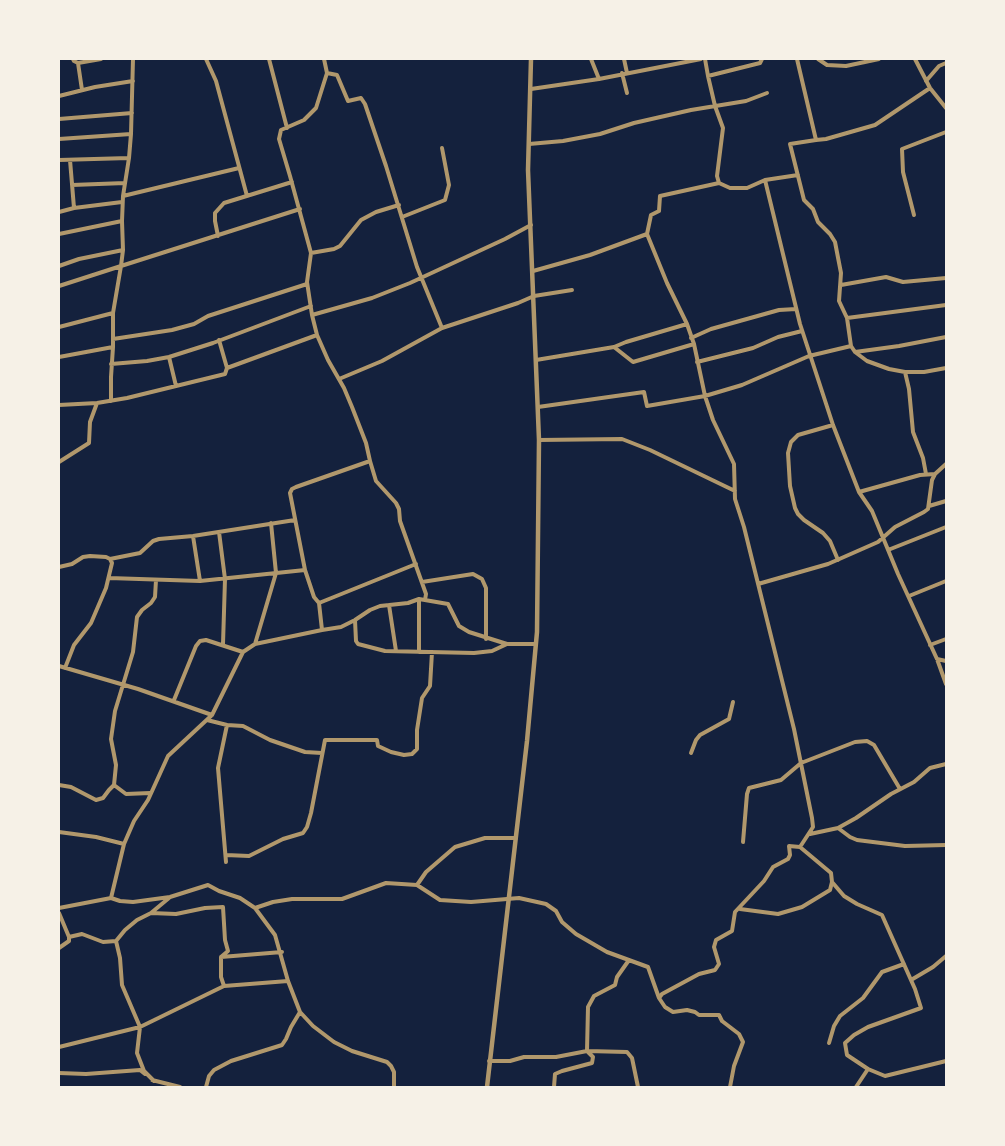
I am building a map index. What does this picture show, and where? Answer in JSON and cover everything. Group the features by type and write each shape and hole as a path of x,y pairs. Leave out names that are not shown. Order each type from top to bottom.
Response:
{"street":[{"path":"73,59 78,63 82,90"},
{"path":"78,63 101,59"},
{"path":"111,401 113,313 123,250 122,202 131,134 133,59"},
{"path":"206,59 216,81 247,196"},
{"path":"268,59 287,128"},
{"path":"324,59 327,73 316,108 304,120 281,130 278,139 300,209 311,253 307,284 317,335 361,430 376,481 396,503 400,521 426,594 425,600"},
{"path":"487,1087 527,741 536,644 539,574 538,407 529,144 532,59"},
{"path":"593,59 599,79"},
{"path":"624,59 627,93"},
{"path":"530,89 599,79 701,59"},
{"path":"705,59 715,106 723,128 717,176 718,183"},
{"path":"708,76 760,63 762,59"},
{"path":"798,59 816,140"},
{"path":"818,59 827,66 846,66 866,60 879,59"},
{"path":"915,59 930,88 946,108"},
{"path":"926,81 939,66 946,63"},
{"path":"327,73 338,75 348,101 361,98 382,152 421,278 442,328"},
{"path":"59,96 133,81"},
{"path":"930,88 875,125 826,139 790,144 804,200 813,209 818,222 835,242 841,273 839,301 847,318 851,346 855,352 872,363 904,372 924,372 946,368"},
{"path":"529,144 563,141 600,134 634,123 746,101 767,93"},
{"path":"59,119 132,113"},
{"path":"914,215 903,172 902,149 946,132"},
{"path":"59,139 131,134"},
{"path":"402,217 445,200 449,185 442,148"},
{"path":"59,160 129,158"},
{"path":"70,160 74,208"},
{"path":"123,196 239,168"},
{"path":"798,175 766,180 739,190 718,183 660,196 659,211 651,215 647,234 667,283 687,324 694,344 705,396 713,420 734,464 735,498 758,584 801,763 812,818 813,827 800,847"},
{"path":"766,180 802,331 833,425 859,492 872,511 937,658 946,684"},
{"path":"72,185 125,182"},
{"path":"218,236 215,213 224,204 292,182"},
{"path":"59,212 74,208 122,202"},
{"path":"311,253 334,249 340,246 362,220 376,212 399,205"},
{"path":"59,286 300,209"},
{"path":"59,234 122,221"},
{"path":"312,315 372,298 421,278 531,225"},
{"path":"533,271 590,255 647,234"},
{"path":"59,266 79,259 123,250"},
{"path":"841,285 886,277 903,282 946,278"},
{"path":"113,339 172,330 194,324 224,310 307,284"},
{"path":"339,379 382,361 442,328 534,296 572,290"},
{"path":"847,318 946,304"},
{"path":"111,364 169,357 311,306"},
{"path":"691,338 711,329 779,310 796,308"},
{"path":"59,327 113,313"},
{"path":"536,360 614,348 626,342 687,324"},
{"path":"697,362 754,348 778,337 802,331"},
{"path":"227,368 317,335"},
{"path":"855,352 946,337"},
{"path":"59,405 111,401 224,374 227,368 219,340"},
{"path":"614,348 634,362 694,344"},
{"path":"538,407 644,392 647,406 705,396 742,385 809,356 851,346"},
{"path":"59,357 113,347"},
{"path":"169,357 176,386"},
{"path":"904,372 909,389 913,432 926,474"},
{"path":"59,462 89,443 90,422 97,403"},
{"path":"833,425 798,436 791,442 788,453 790,486 795,508 804,520 823,532 830,541 838,560"},
{"path":"538,440 622,439 650,450 735,491"},
{"path":"322,630 319,603 314,597 305,570 290,493 292,489 370,461"},
{"path":"930,506 932,480 935,474 945,465"},
{"path":"859,492 926,474 935,474"},
{"path":"758,584 838,560 883,539 895,527 924,512 930,506 946,501"},
{"path":"59,567 72,564 83,557 106,557 110,559 140,552 153,541 159,539 193,536 295,520"},
{"path":"256,644 276,573 271,523"},
{"path":"888,550 946,527"},
{"path":"219,532 225,578 223,644"},
{"path":"193,536 200,581"},
{"path":"65,668 74,645 92,623 110,578 112,563 110,559"},
{"path":"319,603 416,564"},
{"path":"110,578 200,581 305,570"},
{"path":"422,582 473,574 482,580 486,593 486,638"},
{"path":"59,785 71,787 96,800 103,798 114,785 116,766 111,739 115,711 133,652 137,617 151,603 155,596 156,580"},
{"path":"909,596 946,581"},
{"path":"111,898 124,844 134,821 148,800 168,756 212,715 243,652 256,644 341,627 370,610 408,603 419,598 448,604 459,626 469,632 507,644 536,644"},
{"path":"419,598 419,652"},
{"path":"389,605 396,651"},
{"path":"355,620 356,641 358,644 385,651 492,651 507,644"},
{"path":"930,645 946,639"},
{"path":"174,700 196,646 200,641 206,640 223,644 243,652"},
{"path":"226,855 250,856 283,839 303,833 311,813 325,740 377,740 378,746 391,752 404,755 412,754 417,749 422,698 430,686 432,652"},
{"path":"937,658 946,661"},
{"path":"59,666 174,700 212,715"},
{"path":"691,753 700,735 729,719 733,702"},
{"path":"208,720 250,728 270,740 305,752 322,753"},
{"path":"226,862 218,768 227,725"},
{"path":"743,842 749,788 781,780 801,763 855,742 867,741 874,745 900,789"},
{"path":"810,834 838,828 914,782 930,768 946,764"},
{"path":"114,785 126,794 150,793"},
{"path":"838,828 850,837 858,840 905,846 946,845"},
{"path":"59,832 96,837 124,844"},
{"path":"416,885 431,867 455,847 485,838 516,838"},
{"path":"659,998 662,994 698,974 715,970 719,964 714,947 716,940 732,931 733,918 736,912 773,868 788,859 790,855 789,846 800,847 831,873 832,882 830,890 802,908 786,913 770,914 740,909"},
{"path":"832,882 844,896 882,915 911,980 921,1008 854,1035 845,1043 847,1054 868,1069 885,1076 946,1062"},
{"path":"255,908 273,902 292,899 342,899 386,883 416,885 440,900 471,902 519,898 546,904 556,911 562,922 576,934 607,952 648,968 659,998 665,1007 673,1012 687,1010 698,1015 719,1015 722,1021 739,1034 743,1042 734,1066 730,1087"},
{"path":"59,908 111,898 133,902 170,897 208,886 240,898 255,908 275,935 282,952 288,981 300,1012 313,1026 334,1042 387,1062 394,1072 394,1087"},
{"path":"69,937 82,934 103,942 116,941 137,920 152,913 170,897"},
{"path":"152,913 176,914 223,906 225,940 228,951 221,957 221,977 224,986"},
{"path":"59,913 69,937 69,941 59,948"},
{"path":"116,941 122,985 140,1027 137,1054 144,1071 154,1081"},
{"path":"221,957 282,952"},
{"path":"911,980 933,967 946,956"},
{"path":"554,1087 555,1074 592,1063 593,1057 587,1051 588,1007 594,996 614,985 628,960"},
{"path":"829,1043 834,1026 840,1016 863,998 882,972 904,964"},
{"path":"59,1047 140,1027 224,986 288,981"},
{"path":"206,1087 209,1076 214,1070 231,1061 282,1045 300,1012"},
{"path":"490,1061 510,1061 524,1057 556,1057 587,1051 611,1053 621,1051 630,1054 638,1087"},
{"path":"856,1087 868,1069"},
{"path":"59,1073 86,1074 140,1070 154,1081 180,1087"}]}
